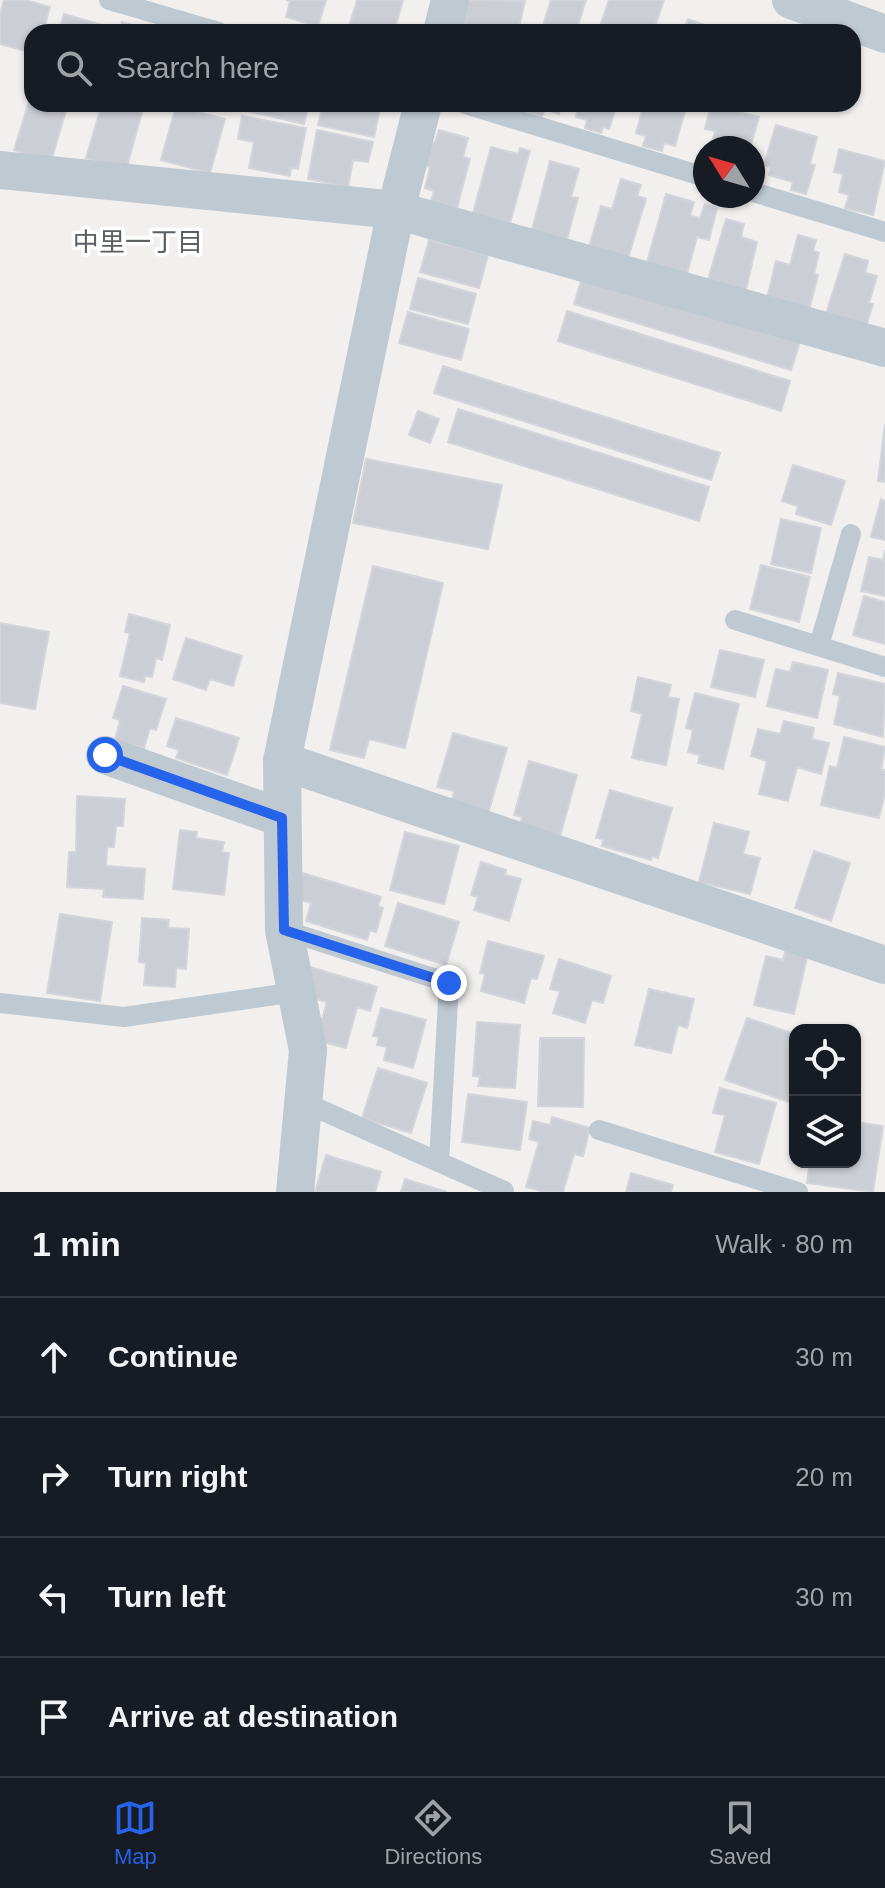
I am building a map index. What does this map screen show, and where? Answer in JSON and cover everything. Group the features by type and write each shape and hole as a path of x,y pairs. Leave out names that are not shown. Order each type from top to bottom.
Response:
{"street":[{"path":"444,24 450,0"},
{"path":"791,0 857,24"},
{"path":"861,25 885,34"},
{"path":"295,1192 308,1050 284,930 282,761 396,210 421,112"},
{"path":"0,170 396,210 885,348"},
{"path":"105,755 282,818"},
{"path":"282,761 885,965"}],"lane":[{"path":"109,0 192,24"},
{"path":"491,112 693,173"},
{"path":"765,196 885,232"},
{"path":"819,646 851,534"},
{"path":"735,620 885,667"},
{"path":"284,930 449,983 439,1162"},
{"path":"0,1003 124,1017 296,992"},
{"path":"303,1102 504,1191"},
{"path":"599,1130 798,1192"}],"building":[{"path":"4,0 25,0 50,7 45,24 24,24 24,51 0,44 0,14"},
{"path":"286,0 326,0 319,24 286,17 290,1"},
{"path":"357,0 403,0 396,24 350,24"},
{"path":"462,0 525,1 520,24 456,24"},
{"path":"551,0 586,0 578,24 544,24"},
{"path":"609,0 664,0 656,24 601,24"},
{"path":"64,14 99,24 61,24"},
{"path":"26,112 66,112 51,161 14,150"},
{"path":"100,112 142,112 126,170 86,158"},
{"path":"174,112 199,112 225,119 210,173 161,160"},
{"path":"252,112 307,112 304,124"},
{"path":"321,112 379,112 374,137 318,125"},
{"path":"577,112 614,112 609,129 603,127 601,133 585,128 587,120 576,117"},
{"path":"642,112 685,112 675,146 664,143 662,151 643,146 646,136 636,133"},
{"path":"709,112 739,112 759,117 753,136 714,136 715,131 705,129"},
{"path":"242,116 306,128 298,169 291,168 290,176 249,168 254,142 238,139"},
{"path":"776,125 817,137 810,164 815,165 806,194 791,190 793,182 769,175 771,167 765,165"},
{"path":"317,130 373,142 368,162 353,160 348,187 308,179"},
{"path":"439,130 468,138 463,157 470,159 457,208 431,201 434,191 425,188 430,167 420,164 426,141 435,143"},
{"path":"491,147 518,154 520,148 530,151 510,223 473,213"},
{"path":"839,149 885,161 873,215 845,208 849,195 839,192 843,174 834,172"},
{"path":"550,161 579,169 571,197 578,198 567,239 532,230"},
{"path":"621,179 641,185 637,196 646,199 628,258 589,247 601,206 612,209"},
{"path":"666,194 693,202 690,216 700,218 704,208 717,208 709,240 697,237 686,277 646,266"},
{"path":"726,219 744,224 741,237 757,242 745,294 707,283"},
{"path":"798,235 816,240 813,251 819,253 814,274 818,275 808,314 766,303 776,261 790,265"},
{"path":"429,240 488,255 479,288 420,272"},
{"path":"845,254 868,261 865,273 877,276 864,333 824,320"},
{"path":"583,274 801,339 791,370 574,304"},
{"path":"418,278 476,294 468,324 410,309"},
{"path":"567,311 790,381 781,411 558,341"},
{"path":"408,312 469,329 461,360 399,343"},
{"path":"443,366 720,453 711,480 434,393"},
{"path":"458,409 709,487 699,521 448,442"},
{"path":"418,411 439,419 430,443 409,435"},
{"path":"885,424 885,482 878,481"},
{"path":"366,459 502,485 488,549 353,523"},
{"path":"793,465 845,481 831,525 796,514 798,506 782,501"},
{"path":"881,499 885,501 885,540 871,537"},
{"path":"781,519 821,528 811,573 771,564"},
{"path":"885,550 885,596 861,591 869,557 883,560"},
{"path":"761,565 810,577 799,622 750,609"},
{"path":"373,566 443,583 405,748 369,739 364,758 330,750"},
{"path":"864,596 885,602 885,644 853,635"},
{"path":"129,614 170,625 162,660 156,658 152,677 145,676 144,682 120,676 130,633 125,632"},
{"path":"0,623 49,632 35,709 0,703"},
{"path":"186,638 242,656 233,686 210,679 206,690 173,679"},
{"path":"720,650 764,660 755,697 711,687"},
{"path":"793,662 828,670 817,718 767,706 776,669 790,672"},
{"path":"838,673 885,684 883,737 834,724 840,696 833,694"},
{"path":"638,677 671,685 668,697 679,699 666,765 632,758 642,714 631,711"},
{"path":"123,686 166,699 156,730 150,728 144,748 115,740 120,720 113,718"},
{"path":"695,693 739,704 723,769 698,763 700,755 688,752 693,730 686,728"},
{"path":"176,718 239,738 227,775 176,758 179,750 167,746"},
{"path":"784,721 814,728 812,739 829,743 821,774 797,767 788,801 759,794 767,761 751,756 758,729 780,734"},
{"path":"453,733 507,748 488,814 451,803 454,791 437,787"},
{"path":"844,737 885,747 881,770 885,770 885,793 879,818 821,805 830,766 837,768"},
{"path":"529,761 577,775 560,836 520,825 522,817 514,815"},
{"path":"610,790 672,808 658,858 652,856 651,860 602,846 603,839 596,838"},
{"path":"77,796 125,799 123,826 116,826 114,847 107,847 106,866 145,869 143,899 103,897 104,889 67,887 69,852 76,852"},
{"path":"714,823 749,832 743,854 760,858 750,894 699,882"},
{"path":"180,830 197,832 196,838 224,842 222,852 229,853 224,895 173,889"},
{"path":"405,832 459,846 444,904 390,890"},
{"path":"814,851 850,863 831,921 795,908"},
{"path":"481,862 506,870 505,875 521,879 509,921 474,910 478,897 471,895"},
{"path":"303,873 381,897 378,906 383,908 376,932 370,930 367,940 306,921 311,903 294,898"},
{"path":"398,903 459,922 446,965 385,946"},
{"path":"60,914 112,922 100,1001 47,993"},
{"path":"142,918 169,920 168,928 189,929 186,969 176,968 175,987 144,985 146,963 139,962"},
{"path":"488,941 544,956 537,979 531,978 524,1003 481,991 485,974 480,973"},
{"path":"786,948 808,953 794,1014 754,1005 766,956 783,960"},
{"path":"559,959 611,976 603,1003 592,1000 585,1023 553,1013 560,991 550,989"},
{"path":"310,967 377,987 370,1011 357,1007 346,1048 316,1040 327,1002 309,997"},
{"path":"649,989 694,999 687,1028 678,1025 671,1053 635,1045"},
{"path":"381,1008 426,1020 413,1068 384,1060 387,1047 377,1045 379,1037 373,1036"},
{"path":"747,1018 789,1032 789,1102 725,1080"},
{"path":"477,1022 520,1025 515,1088 478,1086 480,1077 473,1076"},
{"path":"540,1038 584,1038 583,1107 538,1106"},
{"path":"378,1068 427,1083 411,1133 362,1118"},
{"path":"720,1088 776,1103 759,1164 715,1152 725,1115 713,1113"},
{"path":"468,1094 527,1102 520,1150 462,1142"},
{"path":"552,1117 590,1128 583,1156 574,1154 563,1192 545,1192 526,1187 539,1142 529,1139 533,1121 550,1125"},
{"path":"861,1123 883,1126 873,1192 807,1183 809,1168 861,1168"},
{"path":"326,1155 381,1172 375,1192 315,1192"},
{"path":"631,1173 673,1185 671,1192 626,1192"},
{"path":"405,1179 447,1192 401,1192"}],"district":[{"name":"中里一丁目","path":"138,242"}],"route":[{"path":"105,755 282,818 284,930 449,983"}]}
